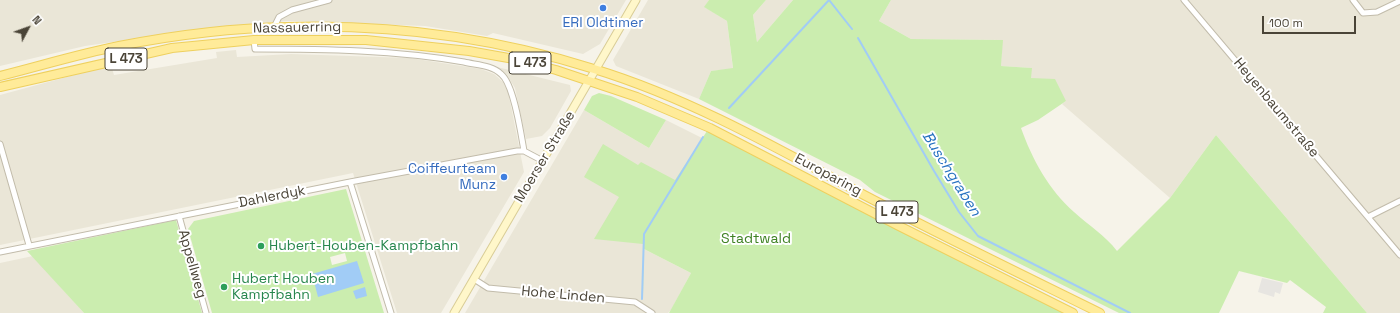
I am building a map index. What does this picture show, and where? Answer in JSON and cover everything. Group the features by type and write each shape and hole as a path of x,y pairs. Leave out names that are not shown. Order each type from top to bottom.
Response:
{"main road":[{"name":"Moerser Straße","path":"454,313 636,0"},
{"name":"Nassauerring","path":"0,76 118,46 209,32 274,27 370,27 470,39 523,50 595,69"},
{"name":"Nassauerring","path":"0,87 172,48 254,40 366,40 419,44 514,59 556,70 589,81"},
{"name":"Europaring","path":"595,69 641,85 717,118 903,215 1100,313"},
{"name":"Europaring","path":"589,81 637,97 710,128 897,225 1072,313"}],"street":[{"path":"274,27 279,17 292,10 329,0"},
{"name":"Heyenbaumstraße","path":"1184,0 1400,255"},
{"path":"1353,0 1363,13 1376,12 1400,0"},
{"name":"Nassauerring","path":"254,40 255,49 394,53 489,67 501,74 509,84 524,151"},
{"path":"0,144 29,245"},
{"path":"524,151 543,162"},
{"name":"Dahlerdyk","path":"0,252 350,182 524,151"},
{"path":"350,182 391,313"},
{"path":"1368,217 1400,201"},
{"name":"Appellweg","path":"179,216 206,313"},
{"name":"Hohe Linden","path":"474,279 488,288 635,302 652,313"}],"shaded area":[{"path":"0,0 626,0 600,44 583,54 493,33 487,36 425,26 287,21 189,31 85,46 0,66"},
{"path":"648,0 709,0 705,7 727,21 733,69 711,71 699,99 616,66 613,60"},
{"path":"766,0 793,0 757,42 753,15"},
{"path":"891,0 1400,0 1400,313 1367,313 1216,135 1170,198 1062,104 1066,101 1031,78 1031,68 1001,66 1002,40 911,39 879,21"},
{"path":"236,50 237,57 291,54 410,58 481,69 494,74 503,82 508,91 524,172 441,313 397,313 353,173 0,245 0,95 111,65 114,75 217,58 216,52"},
{"path":"497,67 570,85 571,91 550,128 542,136 526,139 515,88 507,75"},
{"path":"584,110 649,148 666,120 702,138 675,181 644,249 691,273 671,310 668,313 465,313"},
{"path":"33,256 84,313 0,313 0,263"},
{"path":"1262,278 1283,283 1280,294 1275,292 1274,297 1258,292"}],"green space":[{"path":"709,0 766,0 753,15 757,42 793,0 891,0 879,21 911,39 1003,40 1001,66 1032,68 1031,78 1055,79 1066,101 1038,120 1021,128 1030,151 1042,173 1057,194 1079,217 1102,235 1117,251 1170,198 1216,135 1367,313 1323,313 1326,307 1290,280 1287,283 1239,271 1219,313 1119,313 875,192 860,180 699,99 711,71 733,68 727,21 704,7"},
{"path":"599,93 611,96 666,120 649,148 584,110 592,96"},
{"name":"Stadtwald","path":"707,131 1064,313 669,313 691,273 644,249 643,296 643,244 594,239 619,197 584,177 603,144 638,165 641,162 675,180"},
{"name":"Hubert-Houben-Kampfbahn","path":"346,189 384,313 212,313 188,229 194,221","holes":["345,253 347,261 332,265 330,257"]},
{"path":"176,220 202,313 84,313 27,251"}],"water":[{"path":"357,261 364,283 318,297 312,274"},
{"path":"365,287 367,296 356,299 353,291"}],"waterway":[{"name":"Buschgraben","path":"829,0 852,29"},
{"name":"Buschgraben","path":"729,108 829,0"},
{"name":"Buschgraben","path":"858,38 934,171 959,212 978,236 1130,313"},
{"name":"Buschgraben","path":"642,299 644,234 703,137"}],"place":[{"name":"ERI Oldtimer","path":"603,8"},
{"name":"Coiffeurteam Munz","path":"504,177"},
{"name":"Hubert-Houben-Kampfbahn","path":"261,246"},
{"name":"Hubert Houben Kampfbahn","path":"224,287"}]}
